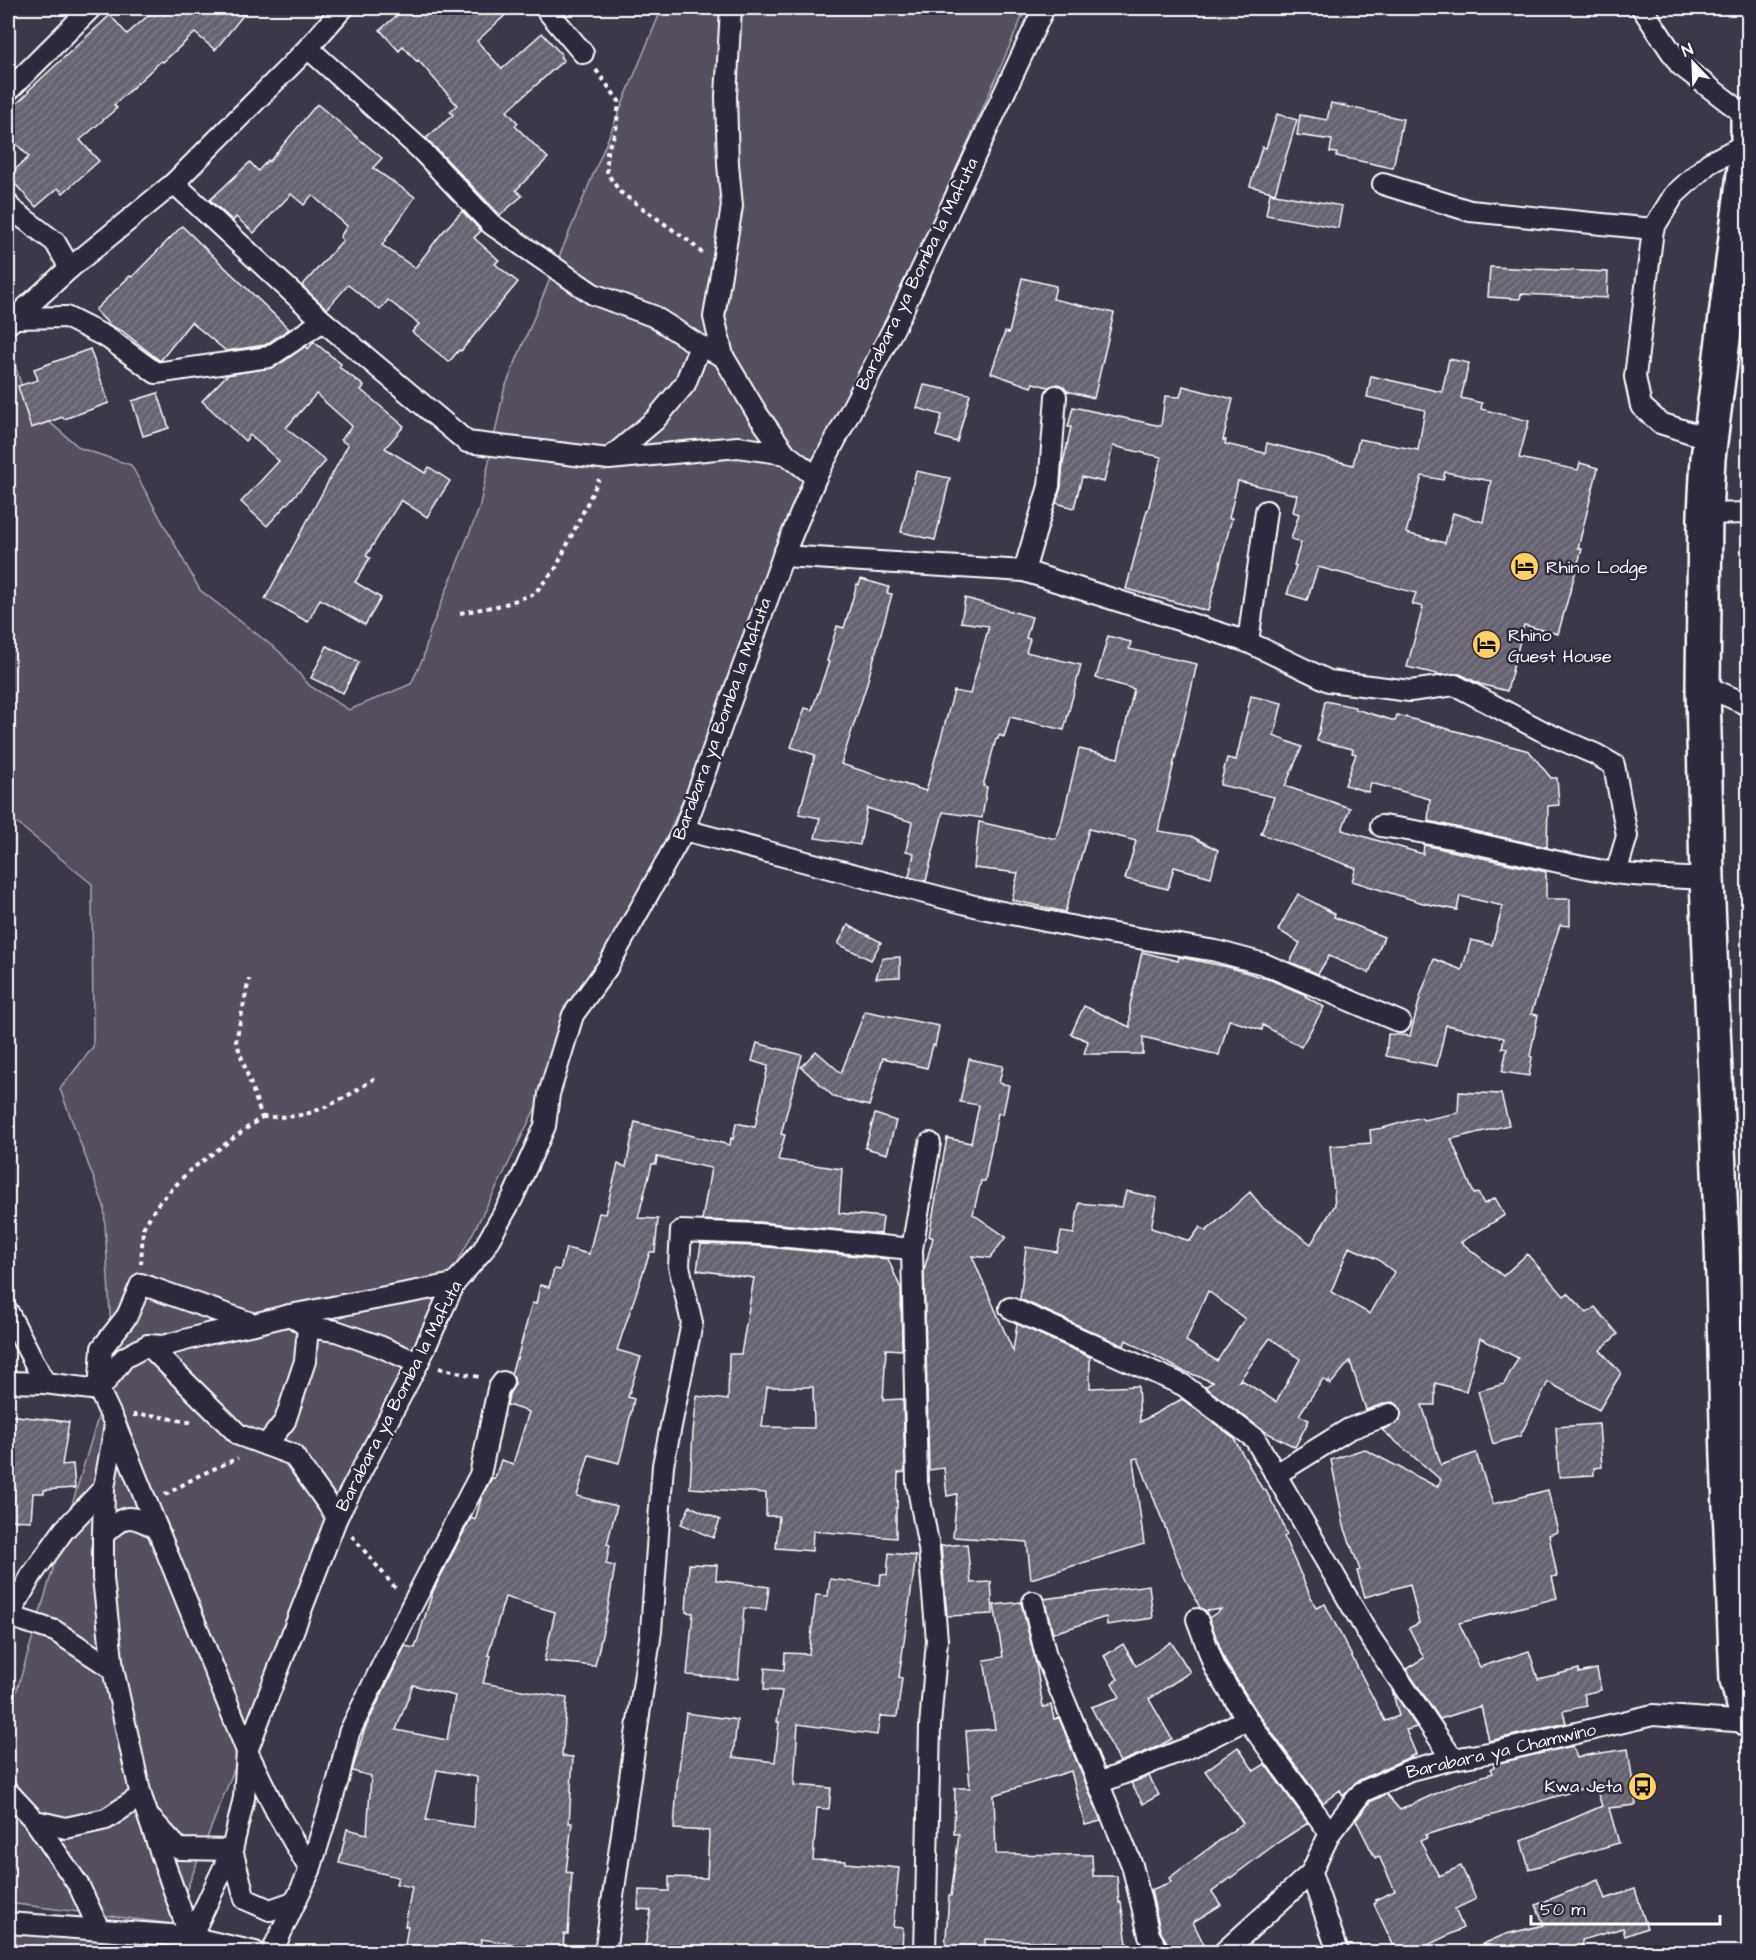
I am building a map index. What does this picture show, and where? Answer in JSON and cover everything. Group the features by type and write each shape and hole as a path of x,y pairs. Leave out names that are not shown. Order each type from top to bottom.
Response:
{"highway":[{"path":"1748,125 1710,439 1705,514 1703,685 1707,879 1728,1458 1743,1680 1749,1720"}],"street":[{"path":"8,91 91,8"},
{"path":"11,321 70,268 174,183 308,48 344,8"},
{"path":"545,8 583,52"},
{"path":"731,8 726,96 732,207 714,317 723,356 758,415 786,454 816,477"},
{"name":"Barabara ya Bomba la Mafuta","path":"187,1945 232,1850 244,1798 247,1751 337,1517 418,1363 454,1284 483,1250 513,1197 546,1126 549,1094 573,1015 607,968 684,830 783,556 816,477 897,322 1044,8"},
{"path":"1642,8 1680,65 1748,125 1674,195 1653,229 1635,377 1641,405 1660,423 1710,439"},
{"path":"308,48 420,149 491,224 593,294 652,316 700,346 723,356"},
{"path":"174,183 322,321 467,442 609,459 738,447 786,454"},
{"path":"1383,184 1470,211 1653,229"},
{"path":"8,204 10,208 55,242 70,268"},
{"path":"11,321 66,317 108,338 156,373 268,357 322,321"},
{"path":"609,459 655,420 685,384 700,346"},
{"path":"1024,571 1049,486 1056,396"},
{"path":"1248,642 1266,512"},
{"path":"1705,514 1749,513"},
{"path":"783,556 1024,571 1248,642 1329,681 1410,691 1455,685 1546,733 1595,754 1614,765 1627,836 1617,873"},
{"path":"1703,685 1749,705"},
{"path":"1381,826 1420,831 1617,873 1707,879"},
{"path":"684,830 982,908 1090,930 1216,951 1264,964 1400,1022"},
{"path":"925,1953 930,1726 937,1640 928,1548 917,1483 912,1249 930,1143"},
{"path":"605,1953 651,1631 663,1465 692,1323 679,1266 681,1231 758,1234 912,1249"},
{"path":"254,1324 141,1284 127,1316 102,1348 99,1390 247,1751 276,1811 310,1870"},
{"path":"99,1390 124,1358 148,1345 164,1346 290,1315 454,1284"},
{"path":"1010,1308 1183,1385 1255,1439 1370,1637 1453,1759"},
{"path":"8,1312 45,1383"},
{"path":"290,1315 308,1327 336,1331 418,1363"},
{"path":"266,1445 285,1421 305,1361 308,1327"},
{"path":"148,1345 239,1435 293,1455 337,1517"},
{"path":"8,1382 45,1383 99,1390"},
{"path":"272,1953 310,1870 338,1780 349,1733 411,1606 480,1475 498,1389 503,1382"},
{"path":"1275,1475 1349,1429 1390,1414"},
{"path":"113,1420 104,1488 103,1535 103,1578 113,1669 141,1796 187,1945"},
{"path":"104,1488 64,1530 32,1576 8,1617 55,1631 113,1669"},
{"path":"103,1535 120,1520 135,1517 157,1528"},
{"path":"1033,1602 1046,1656 1132,1865 1149,1935 1159,1953"},
{"path":"1197,1619 1215,1668 1247,1719 1330,1833"},
{"name":"Barabara ya Chamwino","path":"1224,1953 1311,1873 1330,1833 1362,1792 1410,1770 1653,1715 1749,1720"},
{"path":"1099,1783 1193,1746 1247,1719"},
{"path":"8,1792 35,1821 79,1886 99,1929"},
{"path":"35,1821 66,1828 106,1819 141,1796"},
{"path":"148,1816 179,1849 232,1850 245,1899 270,1910 296,1901"},
{"path":"1311,1873 1338,1953"},
{"path":"8,1923 99,1929 187,1945 255,1953"}],"path":[{"path":"583,52 619,100 616,131 607,150 607,172 620,192 690,242 723,272"},
{"path":"460,613 502,605 534,594 556,568 609,459"},
{"path":"249,979 236,1041 262,1117"},
{"path":"141,1284 143,1228 158,1204 189,1171 262,1117 297,1116 346,1098 375,1078"},
{"path":"418,1363 503,1382"},
{"path":"113,1420 151,1415 239,1435"},
{"path":"148,1505 198,1476 266,1445"},
{"path":"337,1517 411,1606"}],"shaded area":[{"path":"662,8 1026,8 670,830 502,1177 381,1415 316,1562 173,1924 8,1903 8,1720 113,1367 104,1206 60,1089 93,1047 92,884 8,816 8,350 10,349 27,403 80,448 131,465 200,590 280,652 310,686 349,710 411,684 479,509 504,390"},
{"path":"8,835 18,838 8,907"},
{"path":"8,1924 173,1942 169,1952 8,1952"}],"building":[{"path":"157,8 249,8 215,50 195,33 163,62 161,61 114,105 117,108 80,140 99,161 63,193 58,188 36,207 8,176 29,157 8,135 8,112 110,15 127,34"},
{"path":"405,8 513,8 477,41 502,69 542,33 562,55 560,57 564,60 507,111 518,123 515,126 548,158 516,190 522,196 500,215 426,138 453,115 450,111 457,105 418,60 417,62 403,46 399,51 380,30"},
{"path":"1331,103 1403,119 1393,168 1336,156 1337,153 1330,152 1332,140 1297,135 1300,115 1327,120"},
{"path":"317,104 382,158 373,168 415,197 382,245 415,268 462,211 481,231 474,238 499,260 495,264 518,282 461,351 459,350 449,362 412,332 419,324 388,300 380,310 348,285 327,309 302,286 343,240 340,237 347,226 312,195 304,205 291,194 254,233 236,217 233,221 210,200 250,162 258,171 268,160 269,162"},
{"path":"1277,114 1297,120 1275,193 1250,186 1262,147 1266,148"},
{"path":"1270,193 1342,206 1338,228 1266,215"},
{"path":"182,226 289,329 265,345 226,351 191,322 159,360 122,331 111,326 95,310 130,276 132,277"},
{"path":"1490,267 1608,272 1607,298 1521,294 1520,299 1488,297"},
{"path":"1022,278 1056,286 1053,299 1114,313 1094,398 1067,391 1058,384 1048,387 1033,383 1031,387 991,373 1005,332 1009,333"},
{"path":"314,342 341,364 339,367 364,386 361,390 404,426 385,448 425,473 429,467 450,481 427,517 401,500 366,556 370,558 355,582 381,598 365,625 320,599 308,622 265,599 348,445 341,440 352,426 316,394 286,428 326,461 267,526 241,502 279,461 250,435 245,441 202,401 227,375 275,367 306,346 308,349"},
{"path":"90,349 109,403 31,428 18,386 38,380 34,369"},
{"path":"1449,359 1469,363 1461,398 1482,403 1481,409 1529,421 1519,458 1578,470 1580,463 1598,468 1578,548 1582,549 1558,634 1524,625 1507,691 1480,684 1460,674 1441,675 1407,667 1423,607 1412,604 1416,593 1318,567 1307,600 1287,594 1301,542 1291,539 1299,514 1293,512 1297,495 1238,481 1229,518 1232,518 1208,611 1126,589 1161,457 1113,446 1104,482 1082,477 1074,508 1056,503 1061,487 1063,463 1071,427 1068,427 1073,407 1161,426 1165,396 1180,397 1183,386 1233,399 1223,440 1226,440 1225,444 1265,453 1267,443 1353,465 1359,439 1418,450 1425,410 1367,397 1371,376 1442,392","holes":["1445,472 1491,481 1483,522 1453,513 1445,543 1406,533 1422,476 1443,480"]},
{"path":"924,385 970,394 957,442 936,436 942,415 917,408"},
{"path":"158,393 169,428 143,436 132,401"},
{"path":"916,471 950,478 935,540 901,532"},
{"path":"861,579 889,587 887,593 892,594 841,764 926,791 954,691 970,694 989,626 961,622 965,598 1032,617 1026,638 1030,639 1026,652 1081,665 1064,730 1010,717 1004,737 999,735 996,739 983,786 987,787 982,818 943,812 926,881 909,877 914,853 906,851 912,822 867,808 860,845 815,838 820,818 799,814 815,755 791,747 805,708 812,710 829,662 827,661 837,626 844,628 857,584 859,585"},
{"path":"1108,636 1131,642 1129,649 1197,664 1158,831 1191,836 1218,850 1211,877 1174,867 1168,889 1125,879 1136,841 1089,829 1065,912 1012,900 1018,873 974,868 979,822 1056,839 1079,749 1118,758 1134,689 1096,678"},
{"path":"327,646 359,662 343,693 311,678"},
{"path":"1251,696 1282,703 1274,736 1302,747 1285,786 1350,808 1342,830 1423,854 1424,845 1546,872 1546,899 1570,899 1570,926 1560,925 1531,1014 1538,1015 1530,1056 1532,1057 1529,1076 1502,1072 1507,1049 1502,1048 1504,1038 1446,1025 1437,1066 1386,1056 1388,1034 1410,1036 1421,994 1434,959 1462,970 1471,940 1492,945 1503,906 1460,896 1457,910 1423,903 1352,881 1356,868 1261,834 1274,797 1220,785 1227,758 1236,760"},
{"path":"1325,701 1355,707 1355,709 1395,721 1397,715 1529,751 1551,778 1557,778 1559,805 1548,806 1547,847 1428,821 1430,799 1371,783 1368,792 1345,785 1356,754 1352,753 1353,749 1317,741"},
{"path":"1298,894 1335,914 1334,917 1384,937 1369,973 1329,956 1318,974 1290,962 1300,943 1278,930"},
{"path":"848,925 881,942 871,960 838,944"},
{"path":"1142,952 1178,961 1179,957 1228,967 1271,980 1306,995 1324,1007 1301,1047 1263,1025 1262,1030 1229,1020 1219,1055 1143,1037 1143,1054 1084,1054 1088,1041 1071,1034 1084,1006 1130,1027 1130,1005"},
{"path":"900,957 900,977 876,978 882,958"},
{"path":"865,1011 939,1026 927,1068 883,1058 869,1106 834,1097 801,1067 816,1051 841,1073"},
{"path":"757,1043 802,1055 781,1134 785,1135 778,1160 842,1169 839,1213 883,1217 881,1234 759,1222 702,1220 711,1168 657,1157 656,1164 652,1164 638,1218 658,1219 655,1252 650,1252 617,1350 641,1357 628,1397 634,1399 624,1444 619,1463 589,1455 577,1496 617,1506 607,1544 610,1545 606,1564 615,1566 595,1666 544,1661 555,1612 505,1597 488,1655 491,1656 483,1683 567,1698 562,1756 573,1757 569,1823 572,1823 566,1872 572,1873 568,1934 564,1934 563,1951 481,1939 480,1949 405,1945 408,1926 405,1926 412,1887 396,1884 398,1877 339,1863 347,1829 367,1834 371,1776 352,1771 364,1731 405,1646 415,1648 433,1591 471,1518 475,1520 482,1496 492,1478 495,1478 501,1460 513,1464 529,1412 507,1405 509,1394 515,1384 511,1374 532,1303 536,1304 540,1285 549,1287 554,1269 560,1270 566,1248 589,1254 599,1213 605,1214 618,1164 626,1167 635,1122 730,1145 736,1123 755,1127 768,1066 752,1061","holes":["413,1685 455,1696 447,1740 396,1730","437,1770 477,1777 474,1827 426,1820"]},
{"path":"969,1059 1003,1066 999,1083 1009,1085 1003,1114 998,1113 985,1181 981,1181 973,1214 1006,1237 990,1258 972,1256 1013,1351 1017,1324 1090,1357 1090,1388 1138,1386 1140,1422 1182,1399 1233,1437 1280,1517 1287,1535 1284,1537 1316,1608 1325,1604 1385,1721 1399,1716 1392,1690 1417,1727 1406,1730 1416,1754 1357,1781 1343,1796 1340,1790 1323,1803 1257,1712 1226,1663 1209,1618 1222,1609 1206,1611 1200,1608 1184,1576 1138,1458 1133,1459 1144,1544 1031,1579 1027,1542 953,1537 957,1494 947,1496 944,1468 929,1470 924,1270 933,1238 929,1236 947,1138 971,1143 979,1105 960,1102"},
{"path":"1459,1092 1501,1094 1509,1125 1451,1139 1474,1194 1478,1193 1484,1204 1495,1198 1505,1215 1461,1242 1503,1276 1527,1254 1564,1296 1568,1293 1587,1313 1595,1307 1618,1334 1600,1350 1621,1373 1599,1410 1548,1382 1520,1436 1493,1444 1478,1391 1504,1384 1518,1358 1480,1338 1466,1391 1435,1383 1435,1405 1422,1405 1441,1465 1476,1453 1493,1504 1548,1490 1558,1532 1549,1535 1557,1576 1552,1577 1557,1598 1459,1623 1480,1667 1529,1651 1538,1679 1579,1669 1579,1673 1597,1669 1601,1690 1584,1694 1587,1706 1563,1711 1566,1723 1489,1741 1481,1706 1440,1719 1406,1669 1424,1658 1409,1628 1419,1623 1410,1584 1365,1597 1357,1571 1360,1570 1344,1526 1331,1460 1364,1449 1437,1487 1441,1480 1382,1430 1400,1421 1401,1410 1398,1405 1393,1402 1386,1403 1366,1410 1350,1361 1330,1385 1329,1381 1328,1383 1323,1379 1299,1415 1309,1420 1295,1447 1264,1431 1205,1387 1213,1382 1181,1370 1126,1340 1124,1346 1020,1299 1026,1247 1057,1252 1061,1232 1074,1234 1079,1203 1122,1207 1126,1191 1157,1198 1151,1228 1190,1241 1200,1227 1206,1231 1250,1192 1263,1208 1311,1244 1335,1205 1330,1146 1371,1143 1370,1130 1421,1117 1423,1120 1458,1113","holes":["1349,1247 1377,1259 1394,1272 1370,1314 1331,1292","1208,1291 1245,1319 1217,1361 1186,1341","1270,1338 1300,1359 1276,1402 1242,1380 1239,1381"]},
{"path":"875,1114 896,1121 887,1154 865,1148"},
{"path":"701,1244 757,1246 888,1259 901,1289 902,1350 886,1349 883,1400 903,1399 905,1472 898,1473 896,1538 813,1531 812,1551 776,1548 779,1516 766,1516 766,1493 690,1488 697,1396 728,1400 729,1354 741,1354 754,1278 697,1270","holes":["767,1387 813,1387 814,1428 762,1427"]},
{"path":"8,1415 69,1422 62,1465 73,1464 75,1488 33,1493 31,1521 8,1520"},
{"path":"1599,1424 1602,1467 1594,1468 1594,1475 1559,1477 1556,1427"},
{"path":"690,1506 720,1520 713,1538 681,1524"},
{"path":"967,1544 971,1583 991,1582 993,1614 947,1616 941,1546"},
{"path":"889,1553 916,1556 899,1677 902,1678 897,1717 880,1716 877,1735 798,1724 794,1785 831,1788 829,1809 817,1808 813,1860 846,1861 846,1863 899,1868 893,1927 903,1928 902,1950 886,1949 886,1953 644,1953 651,1910 638,1909 639,1890 669,1891 669,1877 707,1878 709,1831 674,1829 686,1713 737,1720 733,1757 775,1762 779,1722 777,1722 782,1691 764,1690 765,1668 784,1670 785,1653 809,1654 816,1595 828,1596 830,1579 880,1585 881,1574 887,1575"},
{"path":"689,1564 717,1565 716,1580 769,1587 766,1610 744,1608 738,1679 687,1675 693,1613 686,1612"},
{"path":"1149,1585 1153,1618 1107,1625 1106,1617 1053,1633 1044,1599"},
{"path":"1021,1602 1036,1664 1043,1707 1051,1705 1054,1719 1059,1718 1101,1821 1085,1825 1071,1771 994,1795 996,1854 1092,1855 1093,1876 1117,1876 1119,1903 1121,1902 1127,1944 1075,1953 1055,1953 1056,1942 985,1939 985,1952 945,1950 949,1896 951,1896 959,1834 954,1834 955,1788 970,1788 966,1731 995,1729 984,1660 1003,1657 994,1605"},
{"path":"1171,1642 1190,1672 1149,1699 1172,1739 1120,1762 1091,1707 1120,1697 1112,1683 1118,1679 1104,1656 1123,1644 1136,1666"},
{"path":"1573,1746 1577,1758 1628,1749 1636,1805 1609,1808 1619,1843 1529,1869 1521,1841 1602,1806 1595,1785 1425,1835 1427,1838 1420,1841 1439,1876 1461,1866 1476,1899 1455,1909 1463,1928 1412,1953 1397,1953 1374,1904 1375,1900 1395,1891 1379,1856 1375,1858 1356,1820 1370,1802 1386,1794 1400,1810 1454,1785 1493,1773 1491,1769 1494,1768 1494,1764"},
{"path":"1238,1747 1254,1771 1265,1764 1308,1823 1277,1843 1212,1892 1221,1905 1193,1922 1208,1953 1171,1953 1160,1930 1151,1890 1171,1882 1169,1878 1243,1823 1205,1771"},
{"path":"1149,1776 1159,1795 1143,1804 1131,1783"},
{"path":"1598,1880 1605,1899 1635,1889 1647,1928 1625,1936 1623,1928 1582,1940 1583,1953 1462,1953 1506,1934 1544,1925 1536,1905"}],"place":[{"name":"Rhino Lodge","path":"1525,567"},
{"name":"Rhino Guest House","path":"1487,645"},
{"name":"Kwa Jeta","path":"1643,1786"}]}
